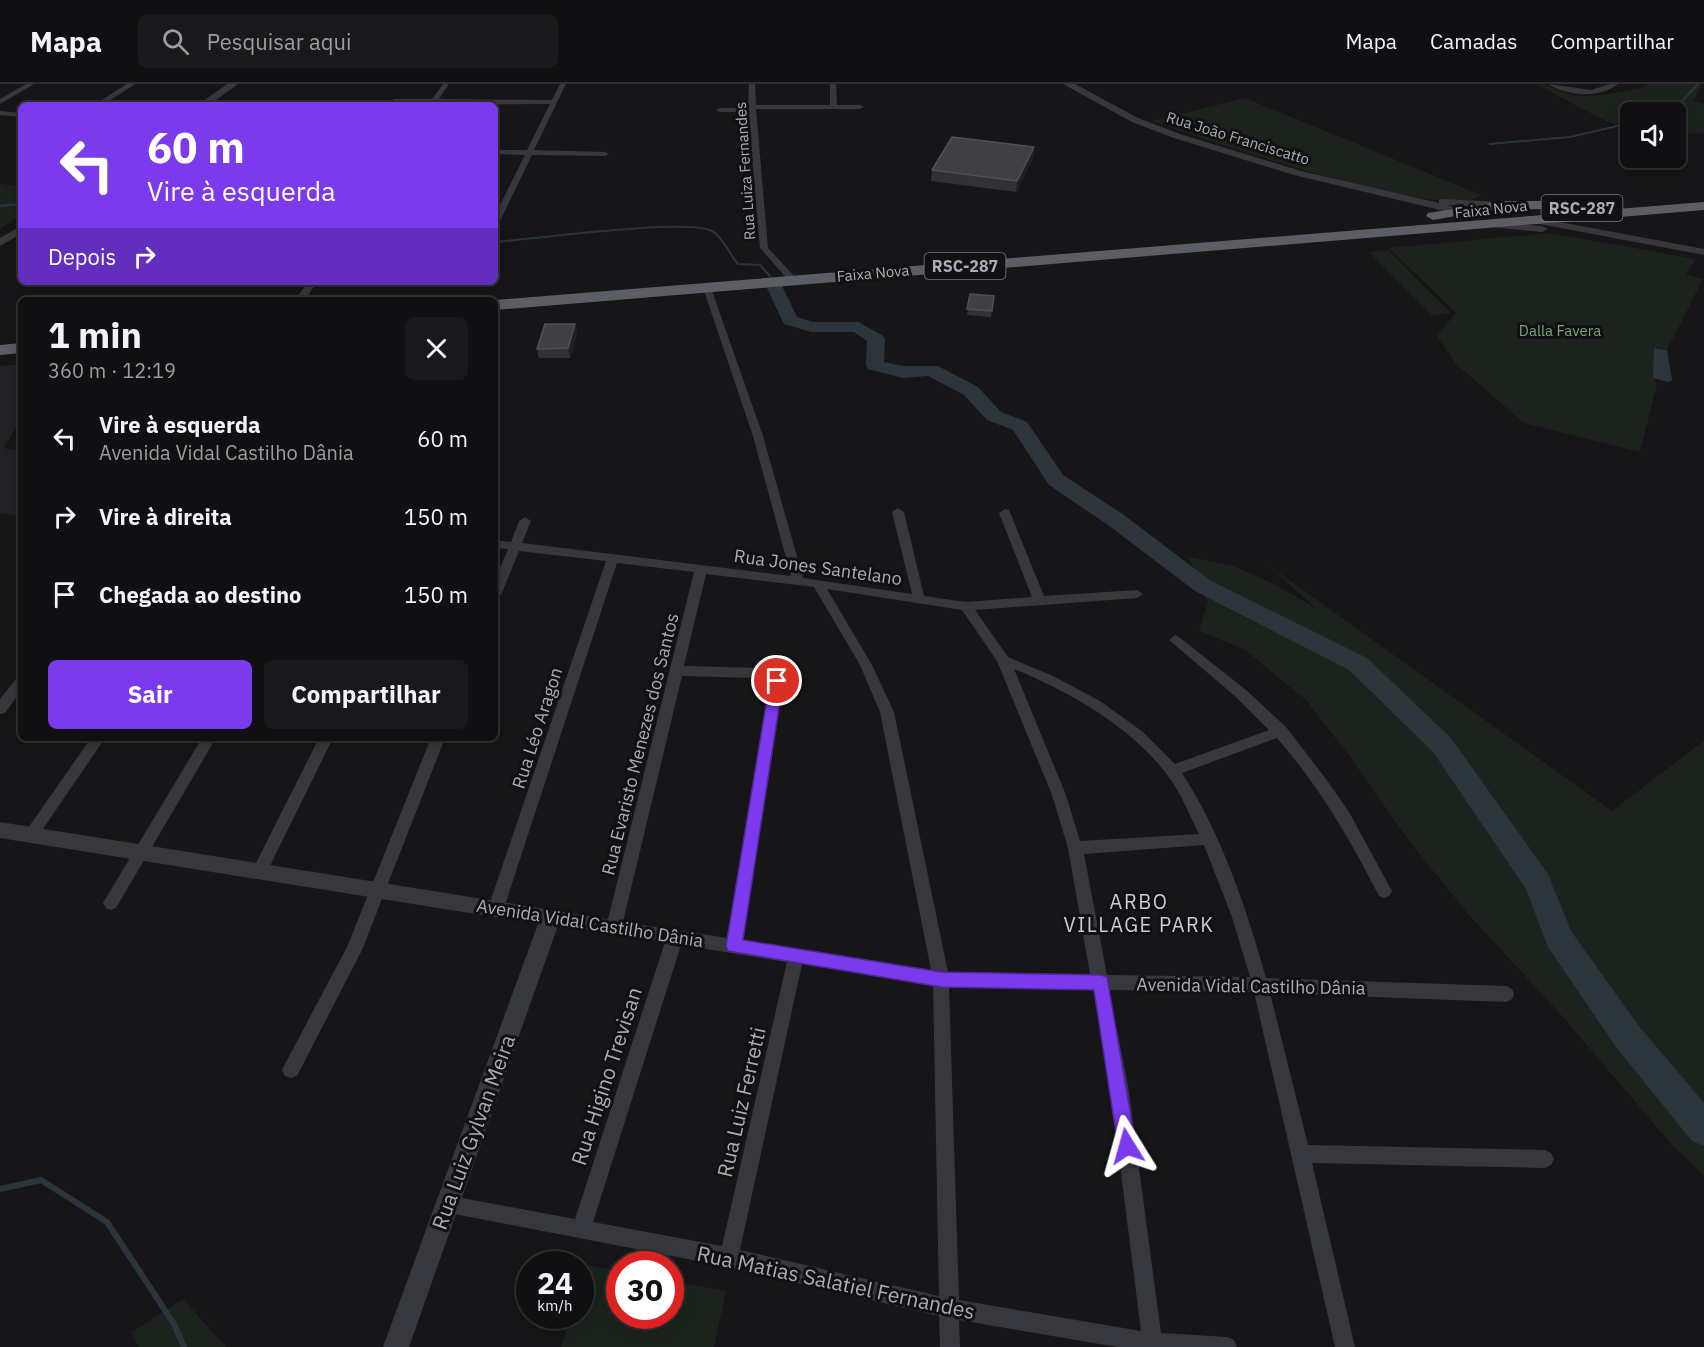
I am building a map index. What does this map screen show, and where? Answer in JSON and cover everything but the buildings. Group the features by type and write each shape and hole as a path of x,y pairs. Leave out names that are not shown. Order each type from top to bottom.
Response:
{"highway":[{"path":"1413,220 1423,215 1424,204"},
{"name":"Faixa Nova","path":"1323,236 1502,205 1662,210"},
{"name":"RSC-287","path":"1502,205 1528,219"},
{"name":"Faixa Nova","path":"498,305 1704,206"},
{"path":"1457,211 1486,224"},
{"path":"1590,216 1587,221 1596,232"},
{"path":"0,339 18,340"},
{"path":"0,350 18,348"}],"street":[{"path":"0,102 31,84"},
{"path":"103,102 132,84"},
{"path":"207,102 233,84"},
{"path":"434,102 446,84"},
{"path":"498,211 530,153 563,84"},
{"name":"Rua Luiza Fernandes","path":"752,84 764,248 793,280"},
{"path":"833,84 834,107"},
{"name":"Rua João Franciscatto","path":"1068,84 1135,120 1177,136 1298,173 1457,211"},
{"path":"1551,84 1572,91 1589,93 1602,92 1615,84"},
{"path":"394,101 414,102"},
{"path":"498,102 555,102"},
{"path":"720,110 860,107"},
{"path":"0,113 18,114"},
{"path":"498,152 605,154"},
{"name":"Rua João Franciscatto","path":"1408,199 1502,205"},
{"path":"1528,219 1621,238"},
{"path":"1486,224 1621,238 1704,252"},
{"path":"0,243 18,231"},
{"path":"707,288 758,436 798,581"},
{"path":"898,512 919,599"},
{"path":"1005,513 1040,601"},
{"path":"498,588 525,521"},
{"name":"Rua Jones Santelano","path":"498,544 798,581 966,606 1137,594"},
{"name":"Rua Léo Aragon","path":"496,908 613,558"},
{"name":"Rua Evaristo Menezes dos Santos","path":"614,927 701,569"},
{"path":"819,584 866,665 887,712 941,980 950,1347"},
{"path":"966,606 1003,660 1041,746 1075,848 1101,982 1132,1184 1152,1345"},
{"path":"1175,640 1222,676 1281,730 1341,810 1384,891"},
{"path":"1003,660 1062,686 1101,708 1138,737 1172,771 1209,838 1238,908 1261,985 1346,1347"},
{"path":"676,671 760,673 771,676 777,681 734,946"},
{"path":"0,709 18,686"},
{"path":"1172,771 1281,730"},
{"path":"31,835 96,741"},
{"path":"111,903 207,741"},
{"path":"260,871 325,741"},
{"path":"291,1070 354,950 437,741"},
{"name":"Avenida Vidal Castilho Dânia","path":"0,830 941,980 1261,985 1506,994"},
{"path":"1075,848 1209,838"},
{"name":"Rua Luiz Gylvan Meira","path":"396,1347 550,917"},
{"name":"Rua Higino Trevisan","path":"581,1230 675,937"},
{"name":"Rua Luiz Ferretti","path":"729,1257 796,956"},
{"path":"1301,1154 1545,1159"},
{"name":"Rua Matias Salatiel Fernandes","path":"446,1204 729,1257 948,1308 1152,1345 1227,1347"}],"shaded area":[{"path":"1654,348 1667,350 1672,380 1668,382 1653,378"},
{"path":"18,364 18,424 4,448 18,450 18,516 0,513 0,366"}],"green space":[{"path":"1536,84 1572,95 1590,96 1643,88 1647,84 1702,84 1694,101 1704,104 1704,133 1686,134 1686,102 1620,102 1620,127"},
{"path":"1245,98 1481,195 1459,201 1422,198 1374,189 1268,160 1153,121"},
{"path":"0,184 18,186 18,217 0,229"},
{"name":"Dalla Favera","path":"1550,233 1696,259 1686,275 1703,279 1667,350 1657,347 1653,377 1657,384 1640,452 1524,423 1456,364 1437,336 1456,313 1389,248"},
{"path":"1388,250 1451,313 1432,315 1369,252"},
{"path":"1188,557 1233,566 1274,584 1317,609 1268,565 1612,811 1704,741 1704,1176 1672,1145 1563,1017 1469,915 1409,841 1351,758 1306,700 1244,649 1199,631 1208,602"},
{"path":"594,1266 606,1269 606,1329 684,1329 684,1283 726,1291 714,1347 561,1347 567,1329 594,1329"},
{"path":"183,1299 226,1347 139,1347 131,1333"}],"waterway":[{"path":"1681,102 1698,84"},
{"path":"1490,144 1570,137 1620,125"},
{"path":"0,206 18,204"},
{"path":"498,242 642,228 697,228 716,234 738,264 760,265 770,276"},
{"path":"775,288 790,320 812,327 858,327 876,339 875,365 903,372 931,370 971,391 994,416 1020,426 1056,480 1116,520 1203,586 1358,664 1442,745 1538,883 1559,938 1627,1036 1704,1129"},
{"path":"0,1189 41,1180 107,1222 174,1324 184,1347"}],"district":[{"name":"ARBO VILLAGE PARK","path":"1139,912"}],"route":[{"path":"777,681 734,946 941,980 1101,982 1127,1146"}]}
